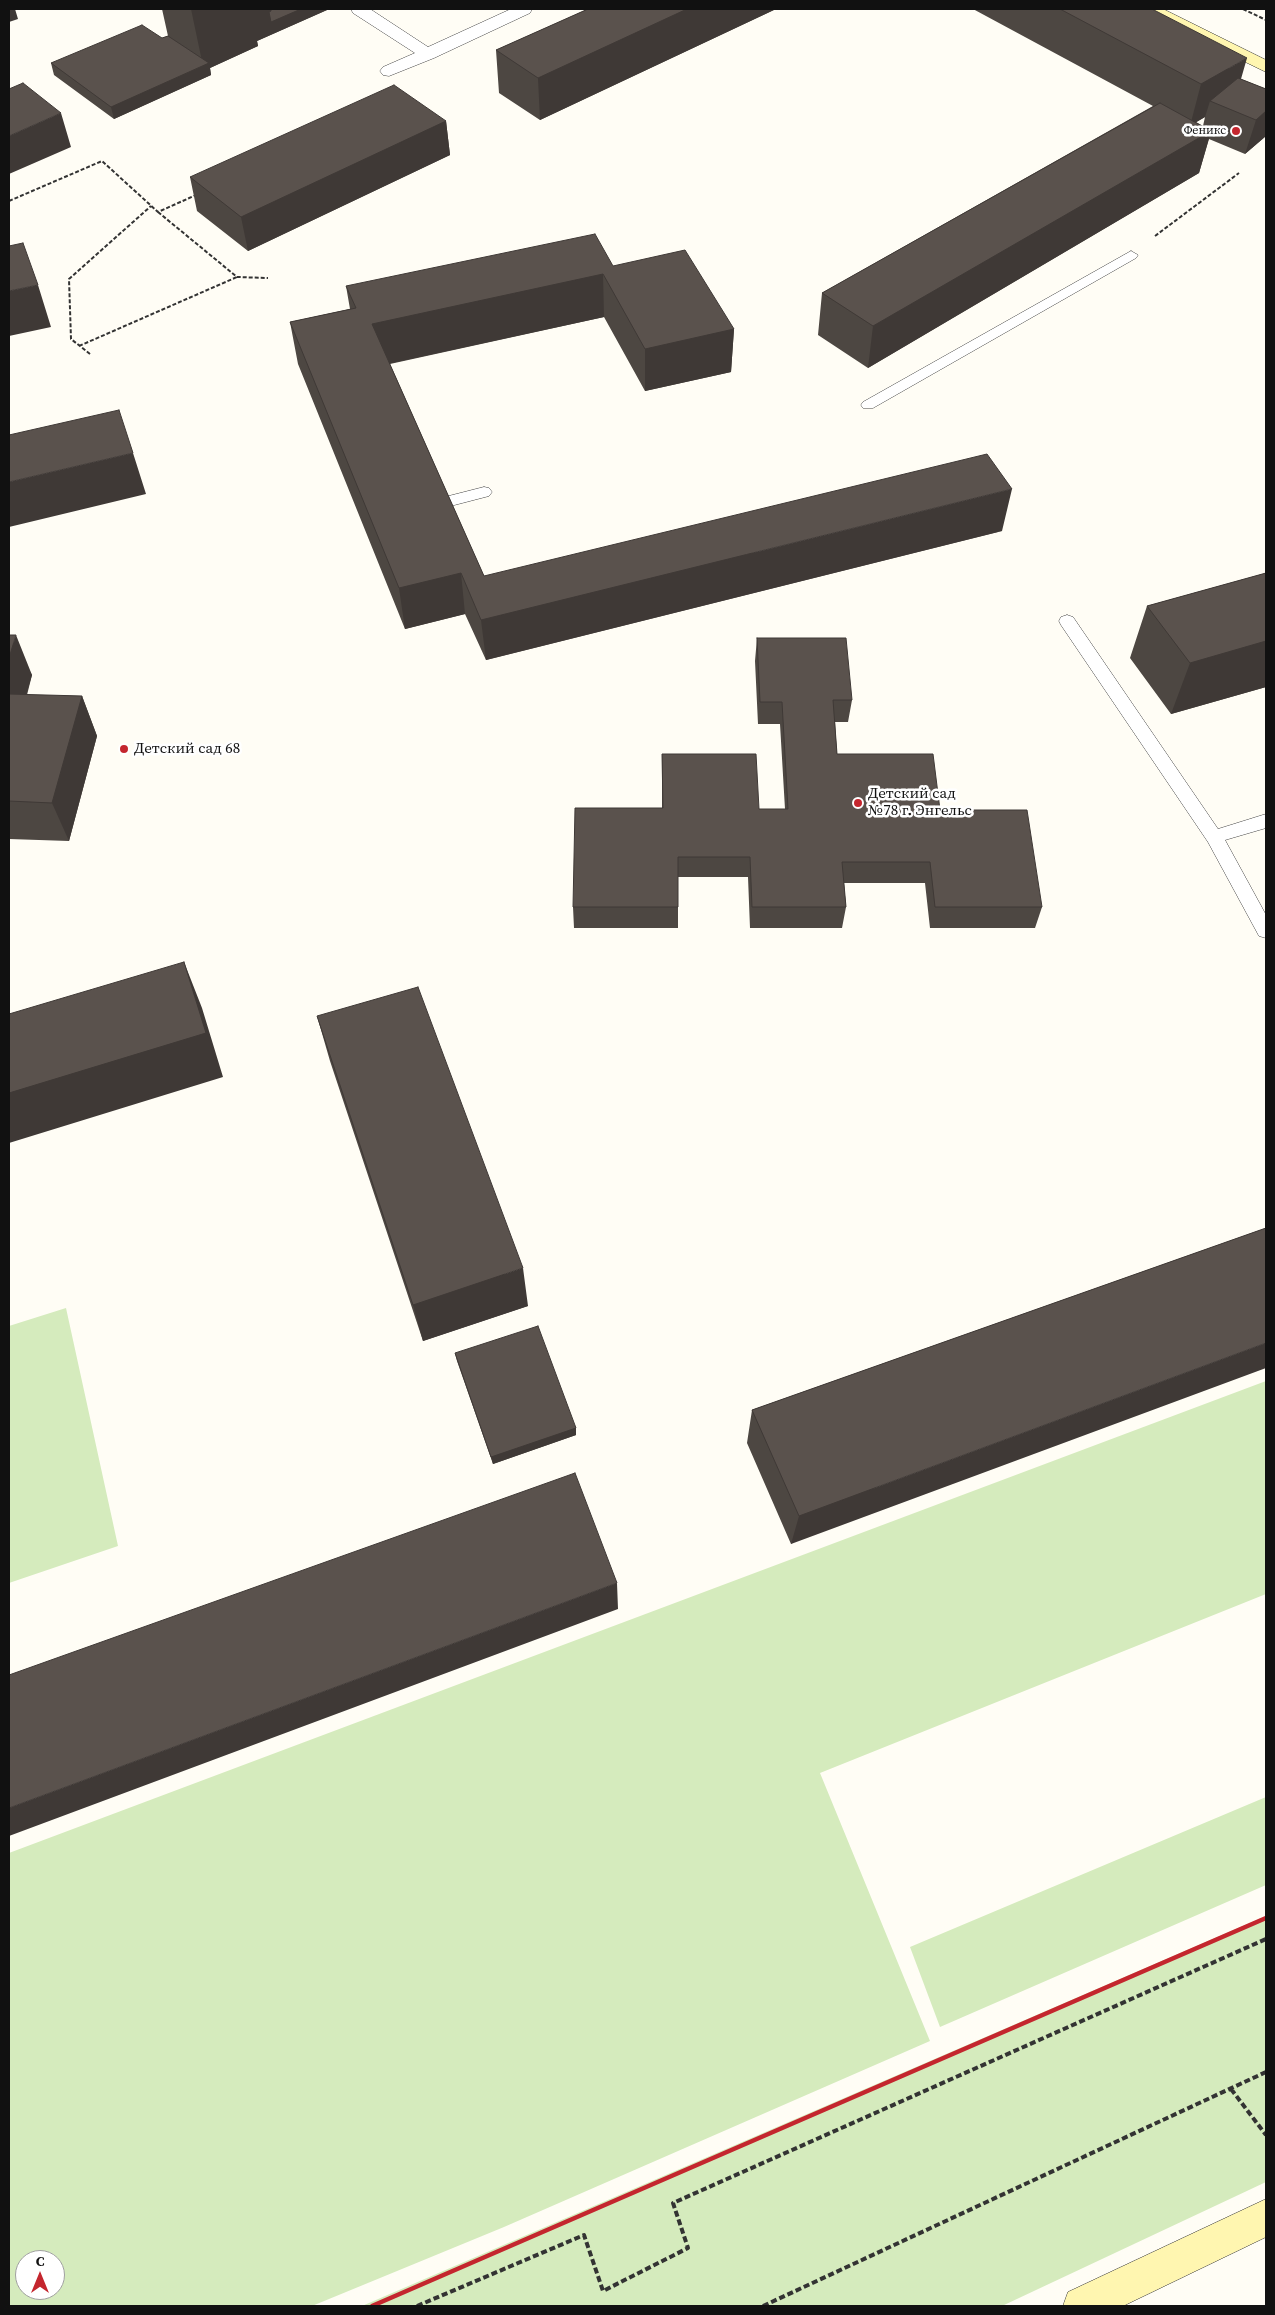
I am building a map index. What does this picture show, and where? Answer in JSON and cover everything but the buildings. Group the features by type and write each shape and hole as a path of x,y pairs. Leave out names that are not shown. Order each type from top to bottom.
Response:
{"street":[{"path":"359,9 428,54"},
{"path":"389,71 524,9"},
{"path":"1150,9 1266,67"},
{"path":"1082,2306 1266,2218"}],"lane":[{"path":"868,405 1131,255"},
{"path":"439,504 484,492"},
{"path":"1067,621 1214,837 1266,932"},
{"path":"1214,837 1266,821"}],"path":[{"path":"1243,9 1266,20"},
{"path":"9,201 102,161 158,212 237,276"},
{"path":"1131,255 1239,173"},
{"path":"158,212 203,192"},
{"path":"90,354 71,339 69,279 151,206"},
{"path":"79,346 237,276 268,278"},
{"path":"417,2306 584,2235 603,2291 688,2248 673,2203 1266,1939"},
{"path":"762,2306 1266,2072"},
{"path":"1231,2089 1266,2135"}],"green space":[{"path":"66,1308 118,1546 9,1583 9,1326"},
{"path":"1266,1381 1266,1594 820,1773 930,2041 504,2227 312,2306 9,2306 9,1853"},
{"path":"1266,1797 1266,1885 940,2027 910,1947"},
{"path":"1266,1916 1266,2182 1002,2306 362,2306"}],"railway":[{"path":"372,2306 1266,1918"}],"place":[{"name":"Феникс","path":"1236,131"},
{"name":"Детский сад 68","path":"124,749"},
{"name":"Детский сад №78 г. Энгельс","path":"858,803"}]}
